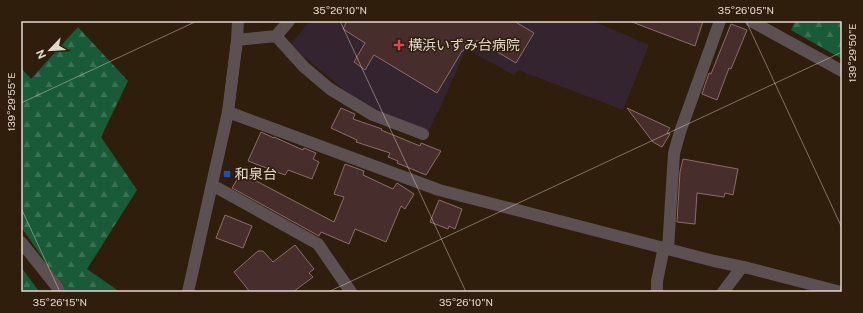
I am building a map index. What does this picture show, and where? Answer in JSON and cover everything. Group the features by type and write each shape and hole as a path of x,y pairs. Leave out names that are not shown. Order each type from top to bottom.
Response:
{"street":[{"path":"188,292 228,112 238,40 238,21"},
{"path":"238,40 276,36 289,21"},
{"path":"657,292 658,281 666,248 674,153 680,132 720,21"},
{"path":"751,21 842,71"},
{"path":"276,36 304,67 330,89 373,115 422,134"},
{"path":"228,112 439,190 841,292"},
{"path":"212,185 318,244 351,292"},
{"path":"21,242 57,287 59,292"},
{"path":"724,292 742,267"}],"shaded area":[{"path":"310,21 593,21 649,45 623,110 518,70 514,75 466,49 428,131 369,108 290,45"}],"green space":[{"path":"795,21 842,21 842,59 791,30"},
{"path":"78,27 128,81 101,137 137,190 87,269 120,292 64,292 21,227 21,68 31,79"},
{"path":"21,267 38,290 39,292 21,292"}],"building":[{"path":"347,21 514,21 534,33 516,63 477,40 474,46 468,43 437,93 374,55 365,70 354,62 365,43 343,29"},
{"path":"632,21 703,21 695,46"},
{"path":"731,24 747,30 731,69 729,68 717,100 702,94 709,73 711,74"},
{"path":"341,108 355,114 353,119 382,129 381,130 420,146 421,143 441,151 426,175 397,163 398,161 388,157 390,153 356,142 357,140 331,128"},
{"path":"627,108 670,128 667,133 670,134 662,147 653,142"},
{"path":"261,132 303,150 304,148 316,153 313,159 319,162 312,179 288,170 285,175 248,161"},
{"path":"683,159 738,169 733,195 725,193 724,197 697,193 695,224 677,222 680,172"},
{"path":"345,164 364,171 363,175 393,189 397,183 414,194 405,209 401,206 386,242 355,229 349,244 321,232 319,236 232,188 241,173 334,222 344,197 334,194"},
{"path":"439,200 462,209 455,229 449,226 448,229 430,222"},
{"path":"225,215 252,226 243,248 216,238"},
{"path":"295,245 314,269 309,273 313,277 293,292 250,292 234,272 258,251 263,251 273,262"}],"place":[{"name":"横浜いずみ台病院","path":"399,45"},
{"name":"和泉台","path":"227,174"}]}
